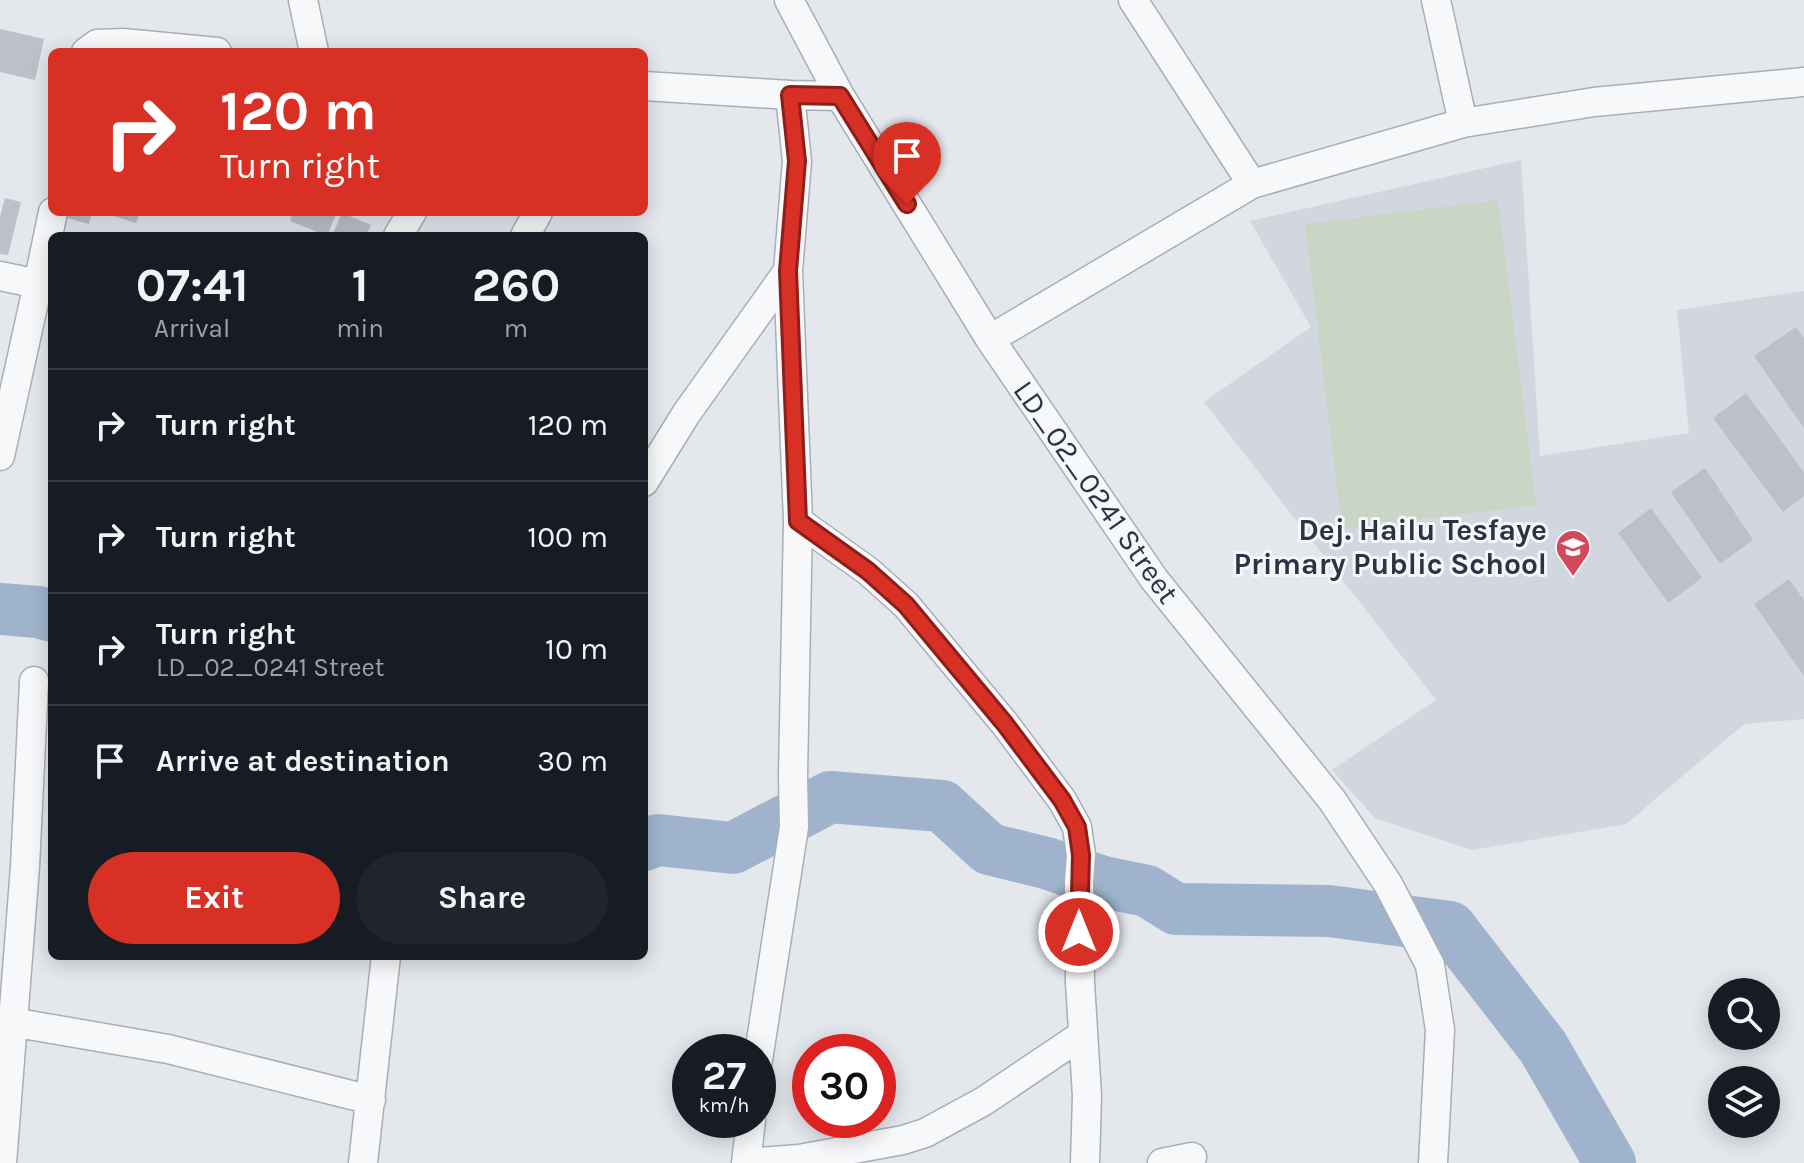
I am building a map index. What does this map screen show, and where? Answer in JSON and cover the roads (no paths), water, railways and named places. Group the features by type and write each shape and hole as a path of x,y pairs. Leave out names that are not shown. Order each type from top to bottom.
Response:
{"street":[{"path":"303,0 313,48"},
{"name":"LD_02_0241 Street","path":"789,0 840,96 990,339 1154,579 1332,800 1388,884 1430,965 1440,1030 1433,1163"},
{"path":"1133,0 1252,184"},
{"path":"1436,0 1463,123"},
{"path":"92,48 97,44 123,43 175,48"},
{"path":"990,339 1252,184 1463,123 1594,102 1804,82"},
{"path":"648,86 840,96"},
{"path":"762,1034 794,827 798,521 788,271 797,161 790,95"},
{"path":"0,456 48,236"},
{"path":"648,476 686,414 788,271"},
{"path":"0,276 38,284"},
{"path":"798,521 868,571 906,605 1005,724 1062,800 1077,827 1080,982 1087,1096 1085,1163"},
{"path":"2,1163 6,1020 39,869 34,681"},
{"path":"363,1163 386,960"},
{"path":"6,1020 168,1049 371,1100"},
{"path":"749,1138 746,1163 799,1159 903,1140 925,1133 984,1101 1082,1035"},
{"path":"1162,1163 1192,1157"}],"waterway":[{"path":"0,609 48,615"},
{"path":"648,844 658,840 733,848 830,797 942,806 989,849 1046,863 1103,882 1147,891 1176,909 1329,911 1450,927 1543,1047 1610,1163"}],"place":[{"name":"Dej. Hailu Tesfaye Primary Public School","path":"1573,578"}]}
